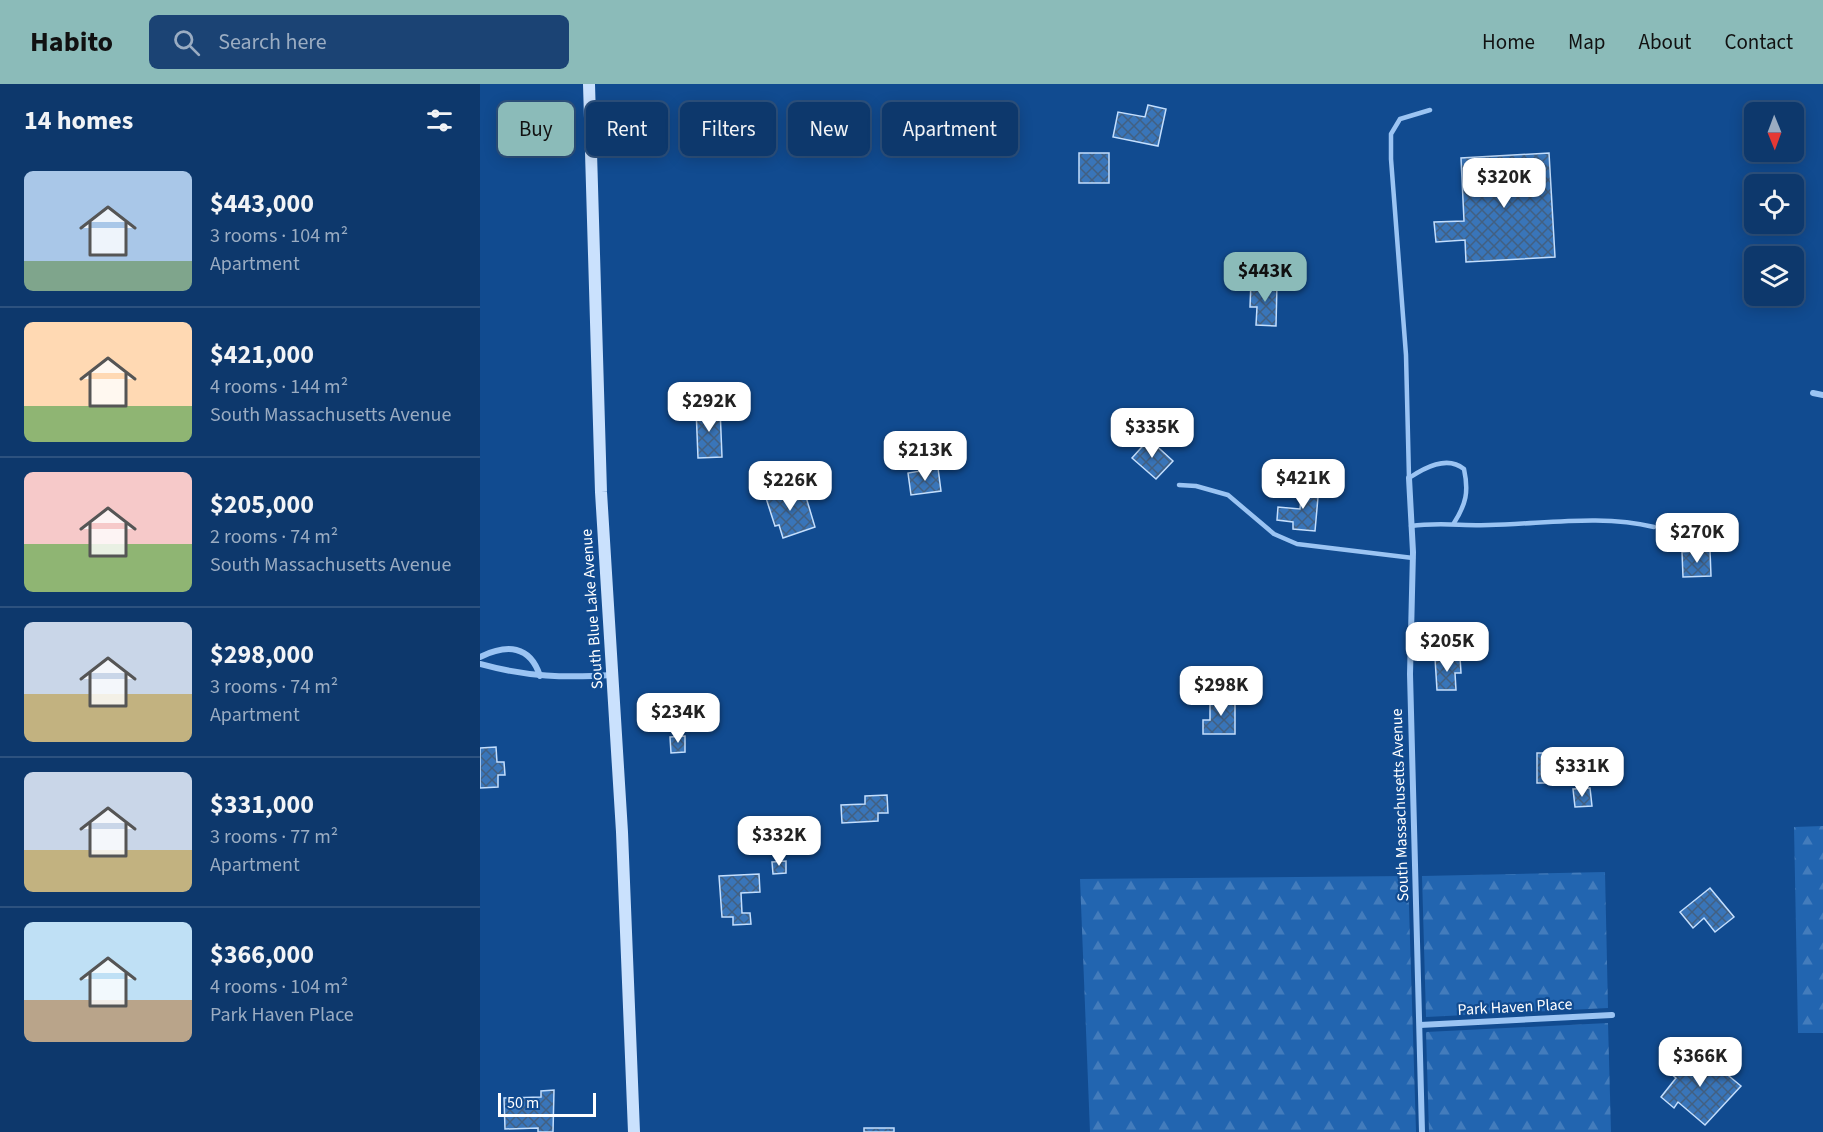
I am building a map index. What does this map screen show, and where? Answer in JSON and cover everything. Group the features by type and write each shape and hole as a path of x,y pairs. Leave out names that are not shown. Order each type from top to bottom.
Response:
{"main road":[{"name":"South Blue Lake Avenue","path":"589,84 601,492 613,675 634,1132"}],"street":[{"path":"1813,393 1823,395"},
{"name":"South Massachusetts Avenue","path":"1408,478 1413,558 1410,685 1422,1132"},
{"path":"480,657 492,652 519,649 532,658 540,676"},
{"path":"480,664 512,673 559,678 613,675"},
{"name":"Park Haven Place","path":"1420,1025 1612,1015"}],"lane":[{"path":"1408,478 1406,355 1391,134 1400,118 1430,110"},
{"path":"1408,478 1426,466 1451,464 1464,469 1468,492 1463,508 1454,523"},
{"path":"1179,485 1196,486 1228,495 1274,534 1297,544 1413,558"},
{"path":"1412,526 1454,523 1486,525 1629,520 1654,527"}],"green space":[{"path":"1823,826 1823,1033 1798,1033 1794,827"},
{"path":"1605,872 1608,1008 1426,1017 1422,876"},
{"path":"1408,876 1416,1132 1090,1132 1080,879"},
{"path":"1608,1023 1611,1132 1429,1132 1426,1032"}],"building":[{"path":"1148,105 1166,109 1158,146 1113,137 1118,112 1145,117"},
{"path":"1079,153 1109,153 1109,183 1079,183"},
{"path":"1549,153 1555,257 1466,262 1465,240 1436,242 1434,222 1464,221 1461,158"},
{"path":"1251,282 1277,283 1276,326 1256,325 1257,307 1250,307"},
{"path":"696,408 720,408 722,457 698,458"},
{"path":"1149,439 1173,461 1156,479 1132,458"},
{"path":"938,468 941,491 911,495 908,473"},
{"path":"1302,485 1319,486 1315,531 1293,529 1293,522 1277,520 1278,507 1300,509"},
{"path":"792,486 796,500 806,497 815,527 783,538 779,525 775,526 765,495"},
{"path":"1710,550 1711,576 1683,577 1682,552"},
{"path":"1460,657 1461,673 1455,673 1456,690 1437,690 1435,658"},
{"path":"1210,697 1235,697 1235,734 1203,734 1203,720 1210,720"},
{"path":"685,736 685,752 671,753 670,737"},
{"path":"496,747 497,762 504,762 505,775 498,775 498,787 480,788 480,748"},
{"path":"1537,753 1569,753 1569,783 1537,783"},
{"path":"1590,788 1592,806 1575,807 1573,789"},
{"path":"887,795 888,813 878,813 878,821 842,823 841,805 865,804 865,796"},
{"path":"786,861 786,873 773,874 772,862"},
{"path":"759,874 760,892 741,893 742,913 750,913 751,924 733,925 733,917 722,917 719,876"},
{"path":"1710,888 1734,917 1715,932 1704,918 1693,928 1680,912"},
{"path":"1700,1052 1741,1086 1705,1125 1678,1102 1674,1108 1661,1097 1676,1078 1666,1070 1674,1060 1686,1069"},
{"path":"554,1090 553,1132 538,1132 538,1128 505,1129 504,1098 541,1097 541,1091"},
{"path":"864,1128 894,1128 894,1132 864,1132"}]}
